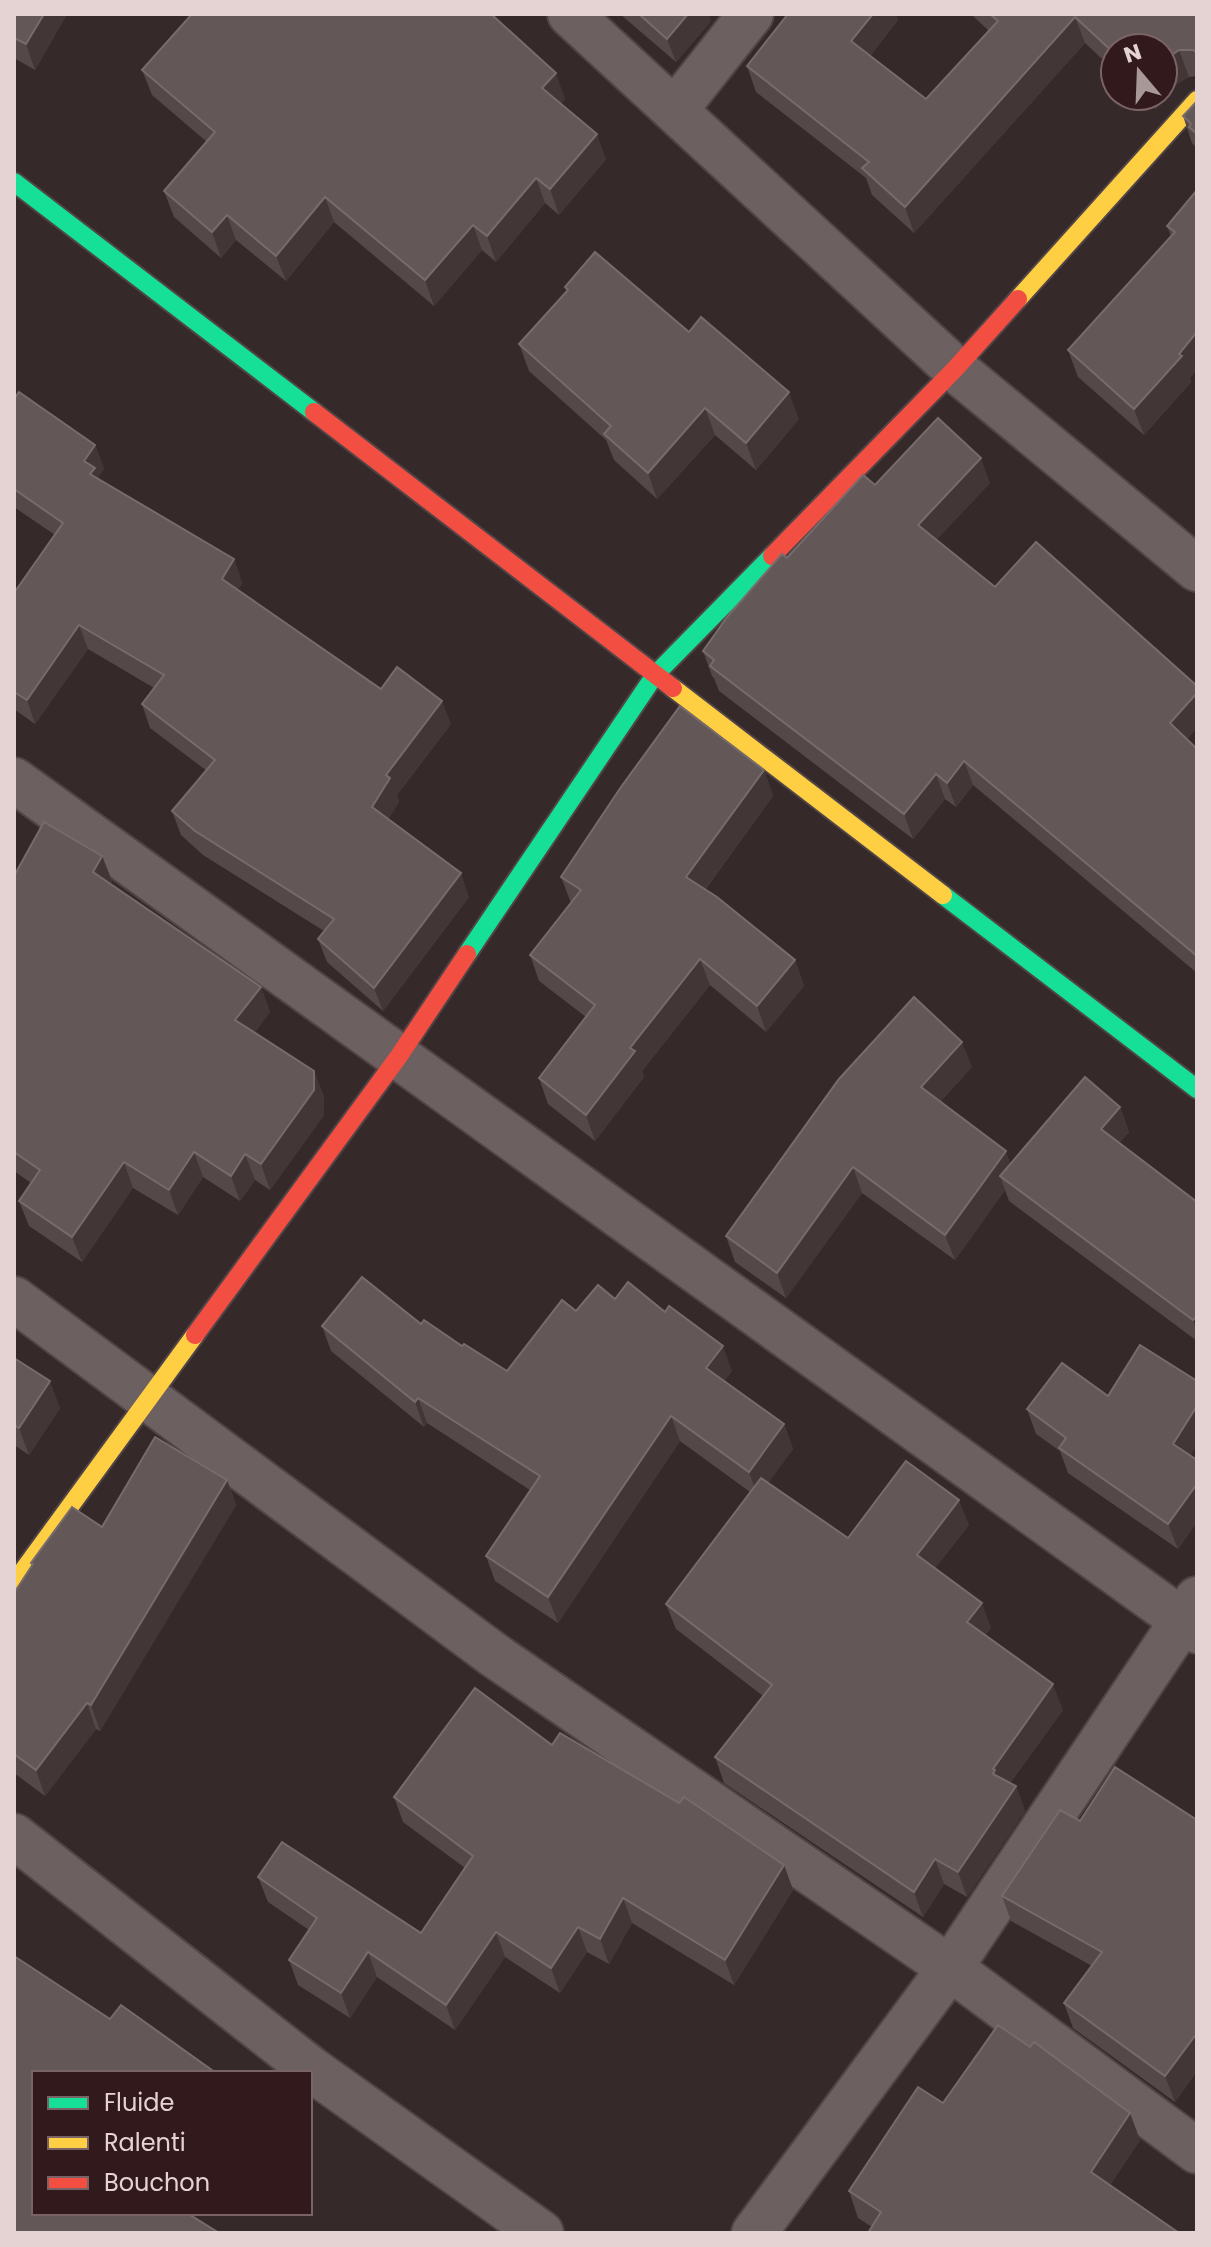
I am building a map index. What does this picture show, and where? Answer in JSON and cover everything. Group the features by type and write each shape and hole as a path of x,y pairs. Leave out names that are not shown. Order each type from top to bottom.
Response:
{"street":[{"path":"570,14 955,369 1190,547"},
{"path":"675,110 751,14"},
{"path":"14,1583 399,1056 655,675 955,369 1197,100"},
{"path":"14,182 1197,1089"},
{"path":"14,780 1192,1617 950,1968 754,2233"},
{"path":"14,1299 494,1655 950,1968 1197,2151"},
{"path":"14,1836 311,2069 541,2233"}],"building":[{"path":"14,14 44,14 26,44 14,38"},
{"path":"192,14 491,14 556,73 542,88 597,134 550,189 536,178 487,236 473,225 425,280 325,197 276,256 227,215 212,232 164,191 215,132 142,70"},
{"path":"639,14 688,14 667,39"},
{"path":"788,14 873,14 851,41 926,99 998,21 990,14 1197,14 1197,52 1179,50 1179,32 1099,32 1099,39 1075,17 905,207 862,168 869,162 747,66"},
{"path":"1197,101 1197,134 1183,116"},
{"path":"1197,190 1197,332 1179,354 1182,356 1134,409 1068,350 1175,232 1167,226"},
{"path":"595,252 689,332 701,317 789,392 746,443 705,408 648,473 604,434 611,426 519,344 568,290 565,287"},
{"path":"19,392 95,445 84,461 95,468 90,474 234,559 222,579 381,689 397,667 442,701 386,775 390,778 372,807 461,873 374,988 318,939 334,919 195,831 172,811 215,760 142,704 164,675 79,625 27,700 14,692 14,593 63,523 14,489 14,399"},
{"path":"938,418 981,458 918,525 995,587 1036,542 1197,686 1197,693 1170,723 1197,749 1197,956 964,761 947,783 936,774 904,814 710,666 714,660 703,651 727,617 782,554 787,558 863,475 875,485"},
{"path":"680,706 764,770 686,877 717,897 795,960 757,1006 700,959 630,1048 635,1051 586,1115 539,1078 595,1005 530,955 581,890 561,877"},
{"path":"44,822 102,856 93,872 261,987 235,1020 314,1071 314,1090 261,1164 245,1154 231,1176 194,1152 169,1190 124,1162 72,1237 19,1201 40,1170 14,1152 14,876"},
{"path":"914,997 962,1042 921,1087 1006,1151 945,1235 853,1167 777,1273 726,1236 839,1079"},
{"path":"1085,1077 1120,1107 1101,1129 1197,1202 1197,1316 1193,1320 1000,1176"},
{"path":"362,1277 421,1324 424,1320 507,1371 562,1300 576,1311 598,1285 615,1299 628,1282 665,1312 669,1306 723,1346 706,1368 784,1424 749,1472 671,1416 548,1597 486,1556 540,1476 418,1398 415,1402 322,1326"},
{"path":"1140,1345 1197,1381 1197,1406 1173,1444 1197,1460 1197,1484 1168,1524 1059,1448 1066,1438 1027,1409 1062,1363 1108,1396"},
{"path":"14,1358 50,1381 19,1428 14,1425"},
{"path":"155,1437 227,1480 91,1705 87,1703 36,1770 14,1754 14,1593 31,1563 72,1507 102,1527"},
{"path":"906,1461 959,1500 917,1555 982,1603 967,1622 1053,1684 993,1769 993,1774 1016,1786 958,1872 935,1859 914,1892 715,1757 772,1685 666,1604 761,1478 848,1538"},
{"path":"475,1688 552,1745 560,1733 679,1803 684,1797 784,1865 725,1960 623,1898 600,1939 578,1927 551,1968 496,1932 446,2005 368,1952 341,1993 289,1960 317,1918 258,1877 282,1842 421,1933 473,1856 394,1797"},
{"path":"1115,1767 1197,1820 1197,2033 1165,2076 1064,2003 1102,1952 1002,1896 1060,1810 1080,1821"},
{"path":"14,1956 110,2019 121,2005 213,2071 32,2071 32,2215 190,2215 219,2233 14,2232"},
{"path":"998,2025 1030,2047 1034,2042 1130,2113 1091,2172 1179,2233 868,2233 881,2212 849,2191 918,2087 943,2103"}],"traffic: fast":[{"path":"14,182 314,412"},
{"path":"467,954 655,675 772,556"},
{"path":"943,895 1197,1089"}],"traffic: slow":[{"path":"1018,299 1197,100"},
{"path":"673,688 943,895"},
{"path":"14,1583 195,1335"}],"traffic: jam":[{"path":"772,556 955,369 1018,299"},
{"path":"314,412 673,688"},
{"path":"195,1335 399,1056 467,954"}]}
